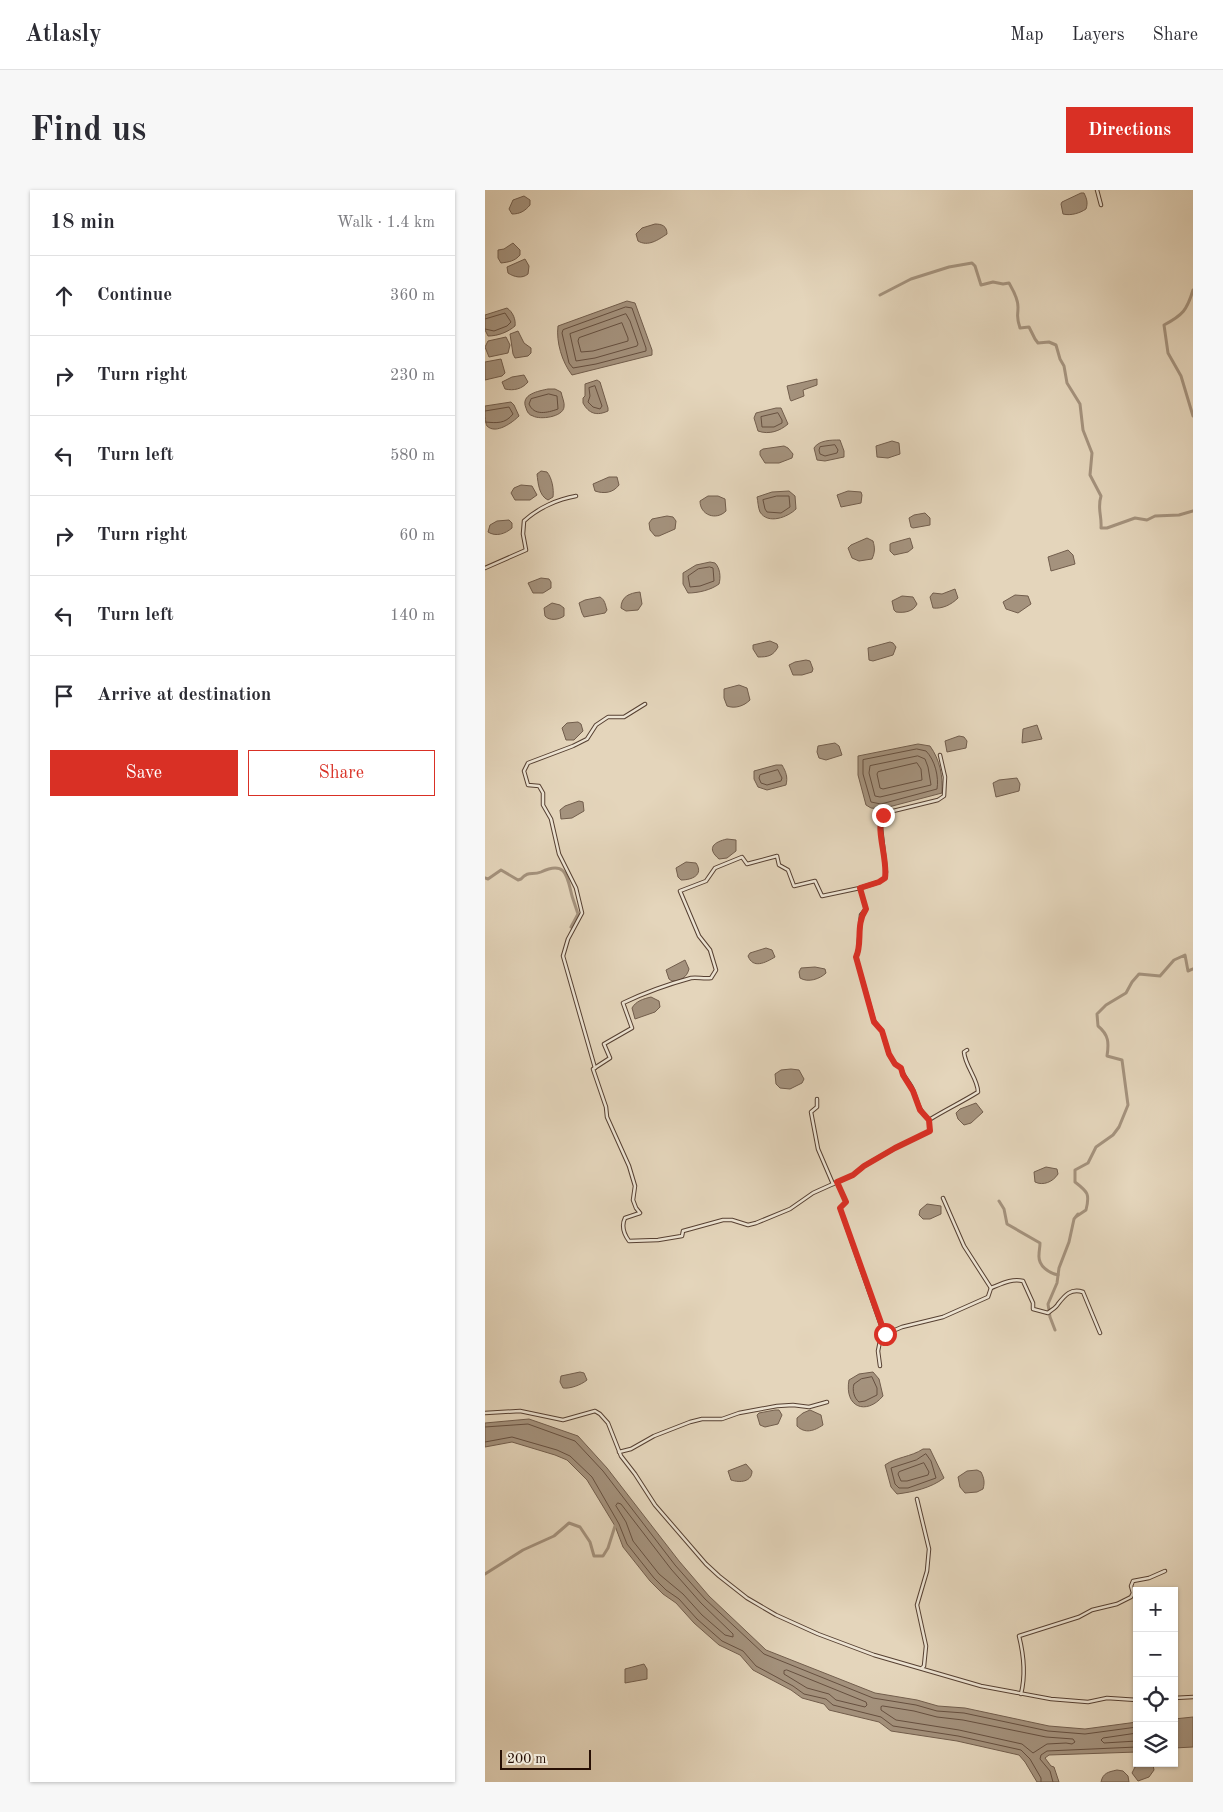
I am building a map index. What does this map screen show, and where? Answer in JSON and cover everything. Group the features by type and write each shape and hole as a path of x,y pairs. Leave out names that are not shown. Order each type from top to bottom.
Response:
{"street":[{"path":"1097,190 1101,205"},
{"path":"485,568 526,550 523,534 524,521 533,513 546,506 577,496"},
{"path":"645,704 624,717 609,717 596,725 587,739 528,763 525,771 529,785 539,786 543,793 543,804 551,818 559,854 576,888 579,900 581,916 568,939 563,956 595,1068 593,1069 606,1107 607,1117 629,1166 635,1186 633,1200 635,1208 640,1212 625,1218 623,1223 624,1234 629,1241 674,1238 682,1236 683,1231 723,1220 732,1220 748,1225 756,1223 790,1209 803,1199 853,1175 864,1166 895,1148 930,1131 929,1120 920,1110 901,1068 895,1064 889,1054 882,1031 874,1022 856,957 859,952 858,938 861,916 866,909 860,888"},
{"path":"595,1068 610,1058 604,1044 631,1028 623,1003 693,978 711,978 716,970 710,950 699,936 680,891 706,881 715,868 742,857 747,864 777,856 779,865 788,870 794,886 815,882 822,896 879,882 885,878 885,855 880,819 889,812 937,800 944,796 945,777 940,755"},
{"path":"929,1120 969,1099 978,1092 978,1085 973,1079 964,1058 964,1052 967,1050"},
{"path":"817,1099 817,1107 811,1112 816,1140 833,1184"},
{"path":"837,1182 846,1202 840,1208 843,1220 857,1254 884,1334"},
{"path":"943,1198 964,1246 991,1288"},
{"path":"991,1288 1012,1280 1023,1281 1033,1309 1049,1311 1058,1306 1066,1294 1078,1290 1083,1292 1100,1333"},
{"path":"880,1366 878,1351 881,1336 902,1327 949,1314 961,1307 988,1297 991,1288"},
{"path":"619,1452 631,1449 660,1433 702,1419 722,1419 739,1413 777,1406 809,1407 827,1402"},
{"path":"485,1412 520,1411 563,1420 595,1411 600,1414 608,1423 619,1452 655,1506 710,1567 747,1598 776,1615 782,1616 818,1634 874,1655 981,1686 1051,1699 1088,1702 1107,1698 1133,1700"},
{"path":"917,1499 929,1548 927,1571 917,1605 926,1646 924,1666 922,1668"},
{"path":"1021,1694 1024,1668 1019,1636 1079,1617 1092,1610 1126,1601 1133,1593 1131,1586 1133,1581 1149,1578 1165,1571"},
{"path":"1178,1698 1193,1697"}],"water":[{"path":"1084,193 1086,199 1086,209 1075,214 1063,214 1062,202"},
{"path":"524,196 530,200 530,205 522,212 512,214 509,209 513,200"},
{"path":"655,224 664,226 667,234 649,243 638,241 636,234 642,228"},
{"path":"513,243 520,250 520,255 512,261 501,263 498,258 498,250 504,249"},
{"path":"525,259 529,266 528,274 518,277 508,273 507,267"},
{"path":"627,301 635,303 652,350 652,355 572,375 560,352 558,326"},
{"path":"507,308 514,316 515,326 503,333 488,336 485,330 485,315"},
{"path":"518,331 524,343 531,348 531,353 528,356 515,358 510,334"},
{"path":"506,337 510,345 508,353 489,357 485,347 488,341"},
{"path":"501,359 505,373 502,376 485,380 485,362"},
{"path":"524,375 528,382 523,386 515,390 505,389 502,382 512,377"},
{"path":"817,379 817,385 803,390 804,396 791,401 787,386"},
{"path":"597,380 600,382 608,411 594,413 585,407 583,398 585,396 585,384"},
{"path":"548,389 555,389 561,392 564,404 563,410 556,415 546,418 530,415 525,403 528,396"},
{"path":"511,402 519,416 509,424 499,428 495,429 487,426 485,406"},
{"path":"781,408 788,424 774,432 758,431 754,418 756,413"},
{"path":"840,440 844,457 825,461 817,460 814,448 816,445 825,441"},
{"path":"892,441 899,443 900,454 888,458 877,457 876,446"},
{"path":"784,446 793,454 792,458 779,463 765,463 760,455 760,451 763,449"},
{"path":"541,471 547,472 552,484 553,497 548,500 543,496 539,485 537,474"},
{"path":"609,477 617,477 619,485 617,488 608,492 595,491 593,484"},
{"path":"521,485 532,486 537,495 530,500 515,500 511,493 514,488"},
{"path":"789,491 795,496 796,509 792,512 783,517 773,519 764,516 760,512 757,497 772,492"},
{"path":"848,491 861,492 861,503 841,507 837,495"},
{"path":"708,496 718,496 725,499 726,511 718,516 706,513 700,501"},
{"path":"925,513 930,518 930,525 911,527 909,518"},
{"path":"667,516 673,517 676,521 675,529 655,536 650,530 649,523 652,519"},
{"path":"509,520 512,523 512,528 506,532 497,535 488,532 490,525 497,521"},
{"path":"867,538 874,543 872,559 859,561 852,558 848,548"},
{"path":"910,538 913,548 908,552 894,555 890,551 890,544"},
{"path":"1068,550 1073,555 1075,564 1051,571 1048,557"},
{"path":"710,562 715,563 718,567 719,584 704,591 688,593 683,584 683,573 696,565"},
{"path":"541,578 549,579 551,588 543,593 533,593 528,583"},
{"path":"955,589 958,598 949,605 933,608 930,597 933,593 942,594"},
{"path":"640,592 642,604 638,610 626,611 621,608 622,601 626,596"},
{"path":"1015,595 1028,596 1031,604 1018,613 1006,609 1003,602"},
{"path":"902,596 913,597 917,604 908,611 896,612 892,601"},
{"path":"600,597 603,599 607,610 605,613 584,617 579,603"},
{"path":"552,603 564,608 564,616 549,619 545,616 544,608"},
{"path":"770,641 777,644 776,650 765,657 758,657 753,649 753,645"},
{"path":"890,642 896,647 893,655 873,661 869,660 868,648"},
{"path":"806,660 810,661 813,669 812,672 793,675 789,665"},
{"path":"739,685 747,688 750,700 739,706 727,706 724,698 724,689"},
{"path":"578,722 581,724 583,731 574,740 566,740 562,728 567,723"},
{"path":"1037,725 1042,739 1022,743 1023,729"},
{"path":"959,736 964,737 967,741 966,748 947,752 945,741"},
{"path":"835,743 839,746 842,755 826,760 819,758 818,746"},
{"path":"918,744 930,746 936,757 942,780 942,793 881,809 871,808 866,805 858,775 858,756"},
{"path":"782,765 786,772 786,785 767,790 758,787 754,779 754,771"},
{"path":"1017,778 1020,784 1019,791 996,797 993,783 999,780"},
{"path":"579,801 583,802 584,811 572,818 561,819 560,810"},
{"path":"727,839 736,840 736,851 727,858 719,859 713,852 713,846"},
{"path":"686,862 696,863 699,871 693,878 681,880 678,877 676,868"},
{"path":"766,948 772,950 775,957 760,964 750,960 748,956 750,953"},
{"path":"685,960 689,969 685,976 675,981 669,979 666,970"},
{"path":"815,967 825,969 826,973 814,980 800,978 799,972 801,968"},
{"path":"651,997 659,1001 660,1007 655,1012 635,1019 632,1008 640,1001"},
{"path":"781,1070 799,1070 804,1079 802,1083 790,1089 780,1088 776,1084 775,1074"},
{"path":"976,1103 983,1112 971,1123 964,1125 958,1119 956,1113 960,1109"},
{"path":"1046,1167 1057,1169 1058,1174 1048,1182 1041,1184 1035,1182 1034,1172"},
{"path":"927,1204 941,1206 941,1214 930,1219 923,1219 919,1215 920,1210"},
{"path":"580,1372 584,1373 587,1380 582,1384 563,1388 560,1382 561,1376"},
{"path":"873,1372 879,1379 883,1396 870,1406 858,1406 850,1397 848,1389 849,1380 859,1374"},
{"path":"779,1410 782,1415 778,1424 765,1427 760,1425 757,1415 759,1413"},
{"path":"810,1410 821,1415 823,1425 806,1431 797,1426 797,1418"},
{"path":"529,1419 578,1436 607,1468 679,1561 709,1596 766,1650 875,1693 917,1700 938,1706 965,1708 1049,1726 1085,1729 1133,1723 1133,1752 1049,1755 1045,1758 1054,1767 1059,1782 1037,1782 1019,1755 957,1741 891,1731 879,1722 829,1710 824,1704 802,1698 753,1670 740,1655 719,1645 694,1623 676,1603 663,1594 650,1581 623,1547 615,1526 587,1480 567,1460 512,1442 485,1447 485,1423"},
{"path":"923,1449 930,1449 944,1478 922,1489 897,1494 891,1487 885,1465"},
{"path":"746,1464 752,1471 750,1477 745,1481 731,1480 728,1471"},
{"path":"977,1470 983,1476 983,1489 977,1492 965,1493 960,1487 958,1477 967,1471"},
{"path":"644,1664 647,1669 647,1679 625,1683 625,1669"},
{"path":"1193,1717 1193,1747 1178,1748 1178,1719"},
{"path":"1135,1767 1153,1767 1154,1770 1149,1777 1138,1781 1132,1773"},
{"path":"1117,1770 1123,1771 1128,1776 1129,1782 1101,1782 1106,1773"}],"waterway":[{"path":"880,295 911,279 949,267 972,263 975,266 981,285 993,282 1009,283 1017,300 1020,328 1029,327 1038,343 1049,342 1056,345 1064,366 1067,383 1080,404 1083,430 1092,453 1090,475 1101,496 1099,505 1101,528 1107,528 1135,518 1147,520 1155,516 1179,515 1193,511"},
{"path":"1193,290 1189,302 1183,311 1164,325 1168,353 1181,376 1193,416"},
{"path":"485,878 488,879 501,870 518,880 528,874 549,869 560,869 567,876 578,914 571,927"},
{"path":"1077,1216 1086,1210 1088,1197 1083,1188 1075,1182 1075,1170 1088,1163 1096,1147 1113,1135 1119,1127 1128,1105 1122,1060 1107,1056 1107,1040 1098,1026 1097,1014 1106,1005 1126,993 1139,974 1160,976 1174,960 1185,955 1188,971 1193,969"},
{"path":"999,1201 1004,1209 1007,1224 1040,1243 1039,1259 1042,1266 1051,1273 1058,1275"},
{"path":"1055,1330 1048,1304 1057,1283 1059,1268 1069,1242 1074,1219 1078,1214"},
{"path":"485,1574 523,1550 554,1536 569,1523 580,1527 590,1542 594,1556 603,1556 608,1548 615,1526"}],"route":[{"path":"883,815 880,819 882,845 885,855 885,878 860,888 866,909 861,916 858,938 859,952 856,957 864,980 874,1022 882,1031 889,1054 895,1064 901,1068 920,1110 929,1120 930,1131 895,1148 864,1166 853,1175 837,1182 846,1202 840,1208 843,1220 885,1334"}]}
